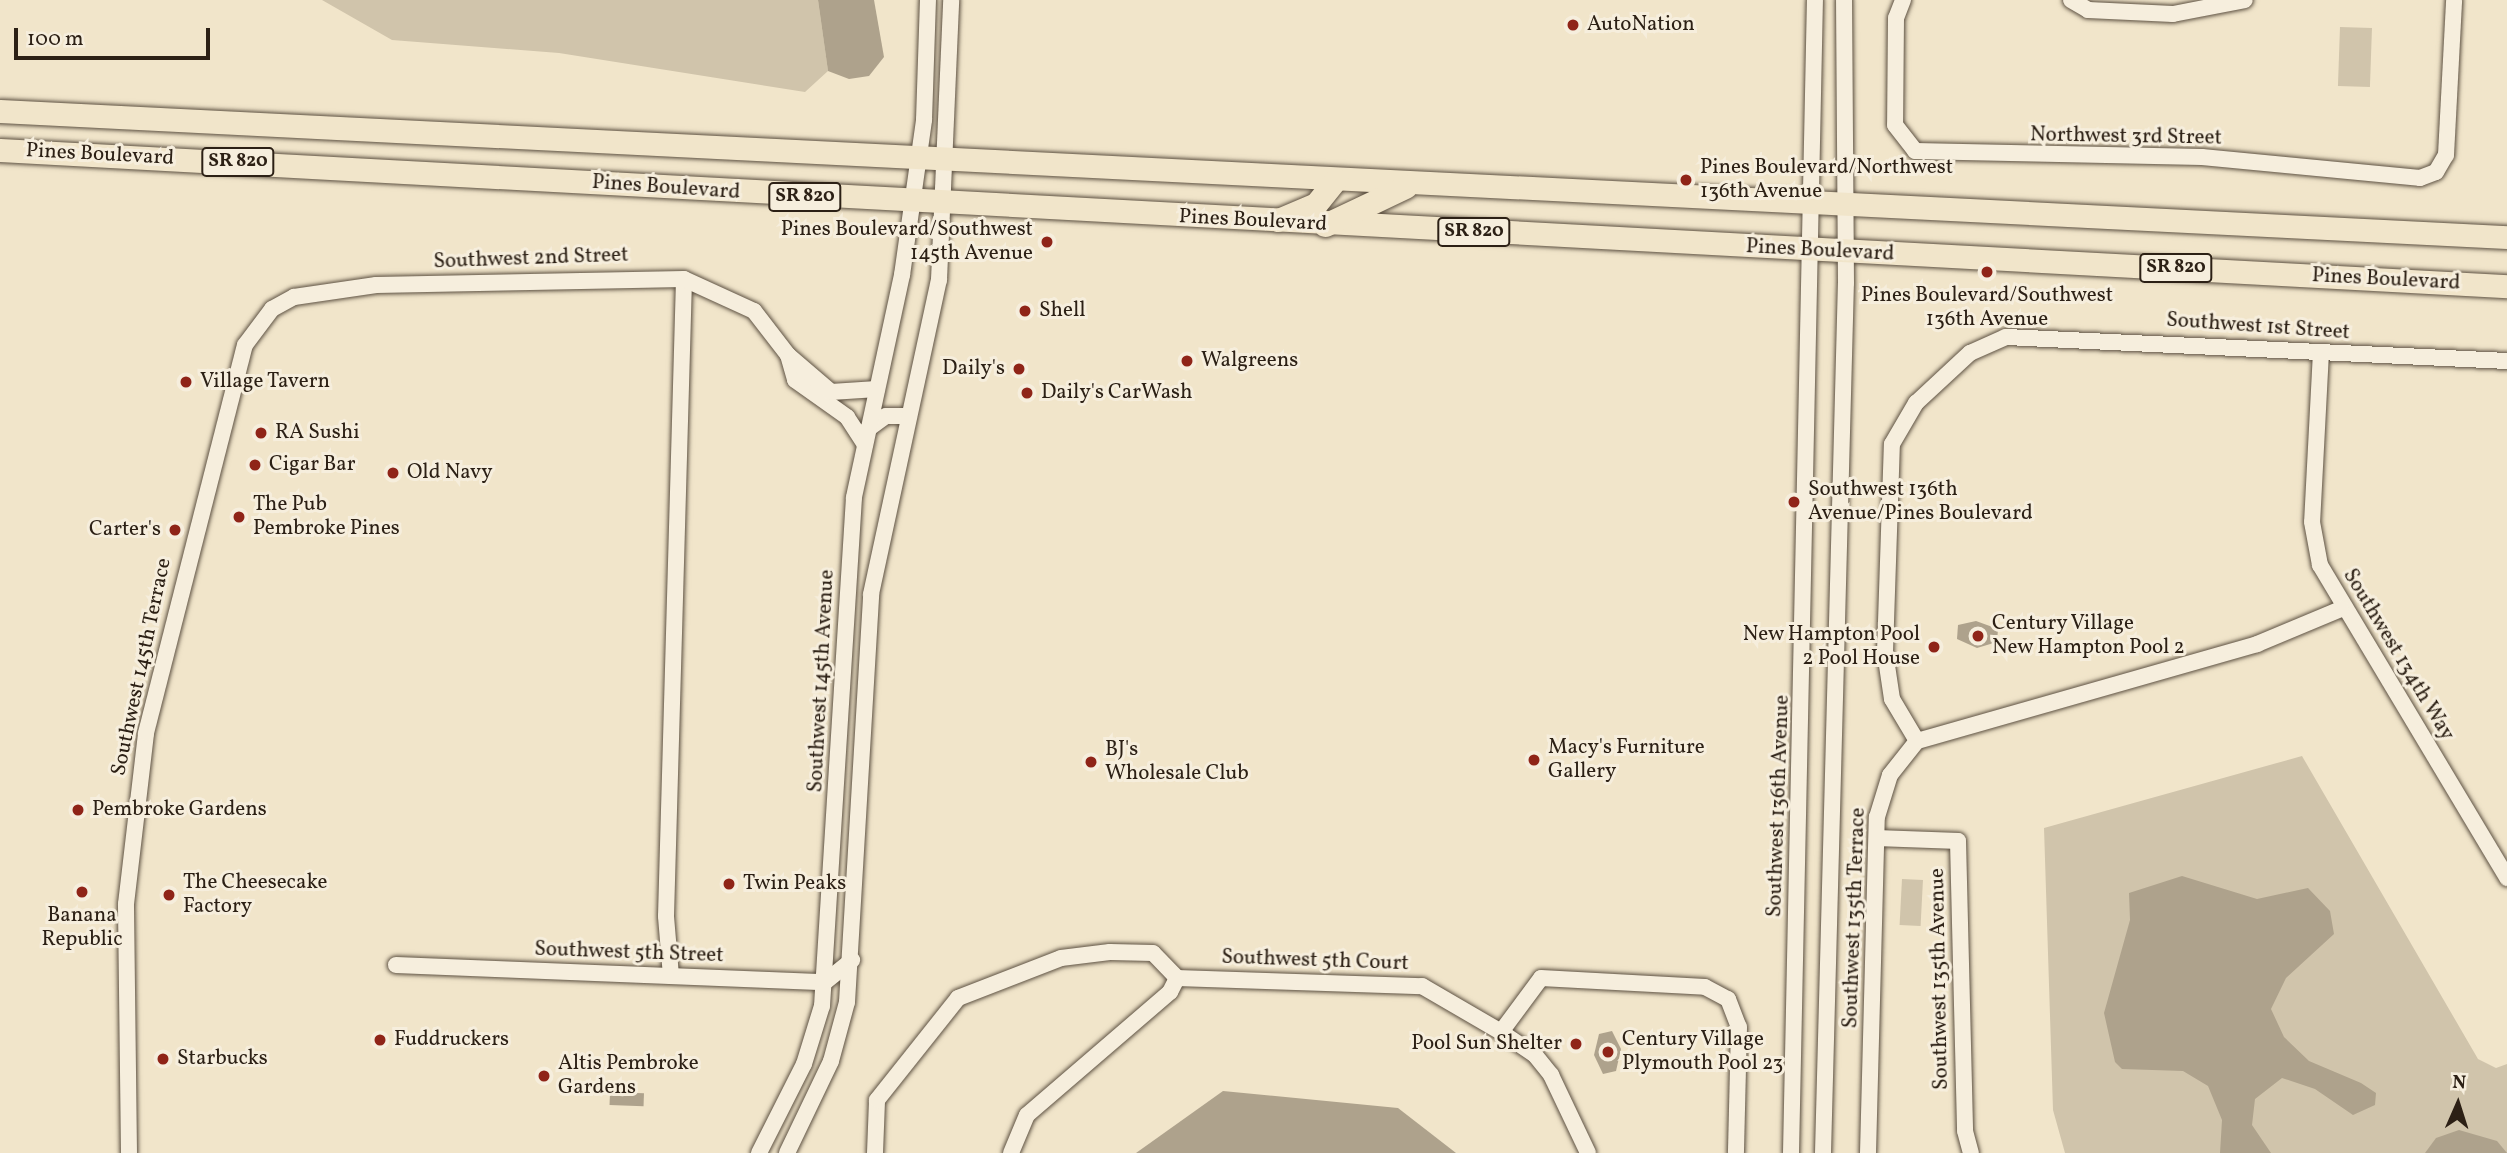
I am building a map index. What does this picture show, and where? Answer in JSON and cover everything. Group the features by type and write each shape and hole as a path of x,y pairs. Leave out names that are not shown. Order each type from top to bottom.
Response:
{"highway":[{"name":"Pines Boulevard","path":"0,111 2507,237"},
{"name":"Pines Boulevard","path":"0,150 913,204 2507,286"},
{"path":"1272,222 1316,204 1336,179"},
{"path":"1325,225 1418,183"}],"street":[{"name":"Southwest 145th Avenue","path":"759,1153 804,1064 825,982 853,497 913,204 919,157 928,0"},
{"name":"Southwest 145th Avenue","path":"787,1153 831,1061 852,960 871,594 908,416 932,329 945,205 951,0"},
{"name":"Southwest 136th Avenue","path":"1791,1153 1812,250 1815,0"},
{"path":"1823,1153 1846,252 1844,0"},
{"name":"Northwest 3rd Street","path":"1903,0 1895,85 1901,141 1915,151 2078,159 2202,157 2420,178 2435,172 2446,155 2454,0"},
{"path":"2071,0 2088,10 2173,14 2245,0"},
{"name":"Southwest 2nd Street","path":"256,325 295,297 325,290 509,278 684,279 754,311 788,355 831,392 877,389"},
{"path":"671,976 666,916 684,279"},
{"name":"Southwest 145th Terrace","path":"129,1153 124,1016 135,801 194,529 245,345 256,325"},
{"name":"Southwest 1st Street","path":"1917,741 1897,710 1885,670 1892,444 1916,403 1983,345 2006,337 2507,361"},
{"name":"Southwest 134th Way","path":"2321,352 2314,544 2341,609 2507,878"},
{"name":"Southwest 2nd Street","path":"788,355 795,380 847,417 867,437"},
{"path":"867,437 886,416 908,416"},
{"path":"1917,741 2257,644 2341,609"},
{"name":"Southwest 135th Terrace","path":"1868,1153 1877,838 1884,787 1917,741"},
{"name":"Southwest 135th Avenue","path":"1877,838 1958,841 1965,1131 1971,1153"},
{"path":"875,1153 877,1100 958,998 1061,958 1110,952 1153,953 1177,978 1170,992 1027,1115 1012,1153"},
{"path":"825,982 852,960"},
{"name":"Southwest 5th Street","path":"396,965 825,982"},
{"name":"Southwest 5th Court","path":"1177,978 1422,986 1535,1055 1551,1075 1588,1153"},
{"path":"1501,1032 1541,978 1705,987 1728,999 1739,1027 1736,1153"}],"shaded area":[{"path":"322,0 818,0 828,71 805,92 559,53 392,40"},
{"path":"818,0 874,0 884,57 869,76 849,79 828,71"},
{"path":"2340,27 2372,28 2370,87 2338,86"},
{"name":"Century Village New Hampton Pool 2","path":"1976,621 1998,629 1997,642 1977,648 1957,639 1958,625"},
{"path":"2302,756 2478,1059 2496,1068 2507,1064 2507,1153 2065,1153 2053,1110 2044,828"},
{"path":"2182,876 2257,899 2308,888 2330,911 2334,934 2286,978 2271,1009 2284,1037 2309,1061 2361,1083 2376,1093 2375,1105 2353,1115 2315,1089 2282,1078 2255,1099 2252,1125 2271,1153 2220,1153 2222,1120 2208,1086 2183,1071 2122,1069 2115,1062 2104,1013 2130,920 2129,893"},
{"path":"1902,879 1923,880 1921,926 1900,925"},
{"name":"Century Village Plymouth Pool 23","path":"1612,1031 1621,1049 1616,1071 1603,1074 1594,1055 1599,1034"},
{"path":"1223,1091 1398,1108 1456,1153 1136,1153"},
{"path":"610,1092 644,1093 644,1106 610,1105"},
{"path":"2459,1130 2497,1141 2507,1153 2425,1153 2436,1138"}],"place":[{"name":"AutoNation","path":"1573,25"},
{"name":"Pines Boulevard/Northwest 136th Avenue","path":"1686,180"},
{"name":"Pines Boulevard/Southwest 145th Avenue","path":"1047,242"},
{"name":"Pines Boulevard/Southwest 136th Avenue","path":"1987,272"},
{"name":"Shell","path":"1025,311"},
{"name":"Walgreens","path":"1187,361"},
{"name":"Daily's","path":"1019,369"},
{"name":"Village Tavern","path":"186,382"},
{"name":"Daily's CarWash","path":"1027,393"},
{"name":"RA Sushi","path":"261,433"},
{"name":"Cigar Bar","path":"255,465"},
{"name":"Old Navy","path":"393,473"},
{"name":"Southwest 136th Avenue/Pines Boulevard","path":"1794,502"},
{"name":"The Pub Pembroke Pines","path":"239,517"},
{"name":"Carter's","path":"175,530"},
{"name":"Century Village New Hampton Pool 2","path":"1978,636"},
{"name":"New Hampton Pool 2 Pool House","path":"1934,647"},
{"name":"Macy's Furniture Gallery","path":"1534,760"},
{"name":"BJ's Wholesale Club","path":"1091,762"},
{"name":"Pembroke Gardens","path":"78,810"},
{"name":"Twin Peaks","path":"729,884"},
{"name":"Banana Republic","path":"82,892"},
{"name":"The Cheesecake Factory","path":"169,895"},
{"name":"Fuddruckers","path":"380,1040"},
{"name":"Pool Sun Shelter","path":"1576,1044"},
{"name":"Century Village Plymouth Pool 23","path":"1608,1052"},
{"name":"Starbucks","path":"163,1059"},
{"name":"Altis Pembroke Gardens","path":"544,1076"}]}
